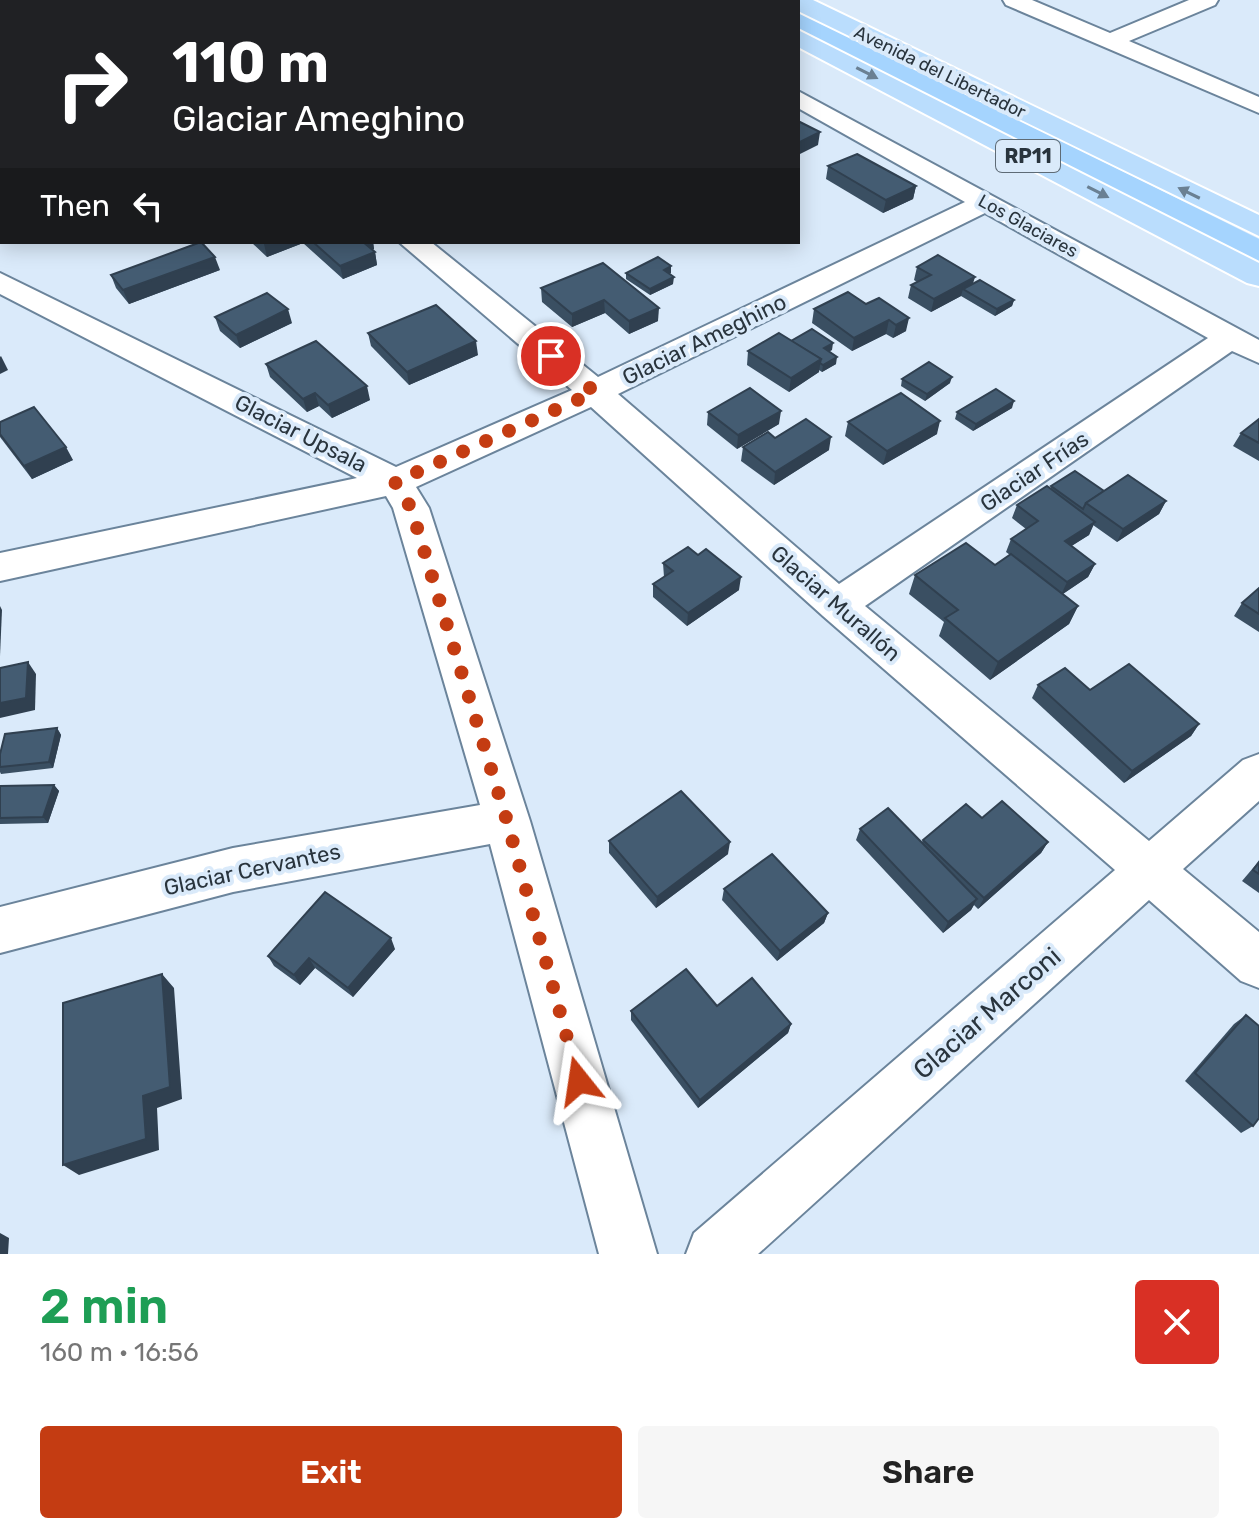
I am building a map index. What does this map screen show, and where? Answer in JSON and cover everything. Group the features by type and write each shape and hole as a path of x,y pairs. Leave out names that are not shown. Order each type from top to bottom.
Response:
{"main road":[{"name":"Avenida del Libertador","path":"800,3 1259,227"},
{"name":"Avenida del Libertador","path":"800,38 1259,276"}],"street":[{"path":"1014,0 1259,106"},
{"path":"1111,41 1207,0"},
{"name":"Los Glaciares","path":"800,100 1245,345"},
{"name":"Glaciar Ameghino","path":"0,567 395,482 595,392 986,202"},
{"name":"Glaciar Murallón","path":"422,244 837,605 1259,964"},
{"name":"Glaciar Upsala","path":"0,282 395,482"},
{"name":"Glaciar Frías","path":"837,605 1245,345"},
{"path":"395,482 411,508 507,821 628,1254"},
{"name":"Glaciar Marconi","path":"715,1254 1259,773"},
{"name":"Glaciar Cervantes","path":"0,930 233,870 507,821"}],"shaded area":[{"path":"800,11 1259,239 1259,265 800,30"}],"building":[{"path":"800,122 820,132 800,142"},
{"path":"857,154 916,186 886,200 828,166"},
{"path":"196,244 203,244 215,257 123,290 111,275"},
{"path":"315,244 365,244 375,252 340,266"},
{"path":"938,255 975,277 934,299 911,285 931,275 917,267"},
{"path":"658,257 671,266 664,270 674,277 650,289 626,273"},
{"path":"603,263 659,308 629,321 604,300 572,314 541,288"},
{"path":"980,280 1014,300 997,309 963,289"},
{"path":"848,292 866,304 879,298 909,318 896,325 889,320 854,338 814,309"},
{"path":"267,293 288,309 236,335 215,317"},
{"path":"436,305 476,341 407,372 368,333"},
{"path":"812,329 833,343 824,348 837,357 823,365 821,359 791,341"},
{"path":"779,333 821,359 791,378 748,351"},
{"path":"316,341 367,386 328,405 315,393 303,399 266,364"},
{"path":"929,362 952,377 927,394 902,379"},
{"path":"750,388 781,411 738,435 708,412"},
{"path":"996,389 1014,401 976,424 957,412"},
{"path":"901,393 940,421 887,451 848,422"},
{"path":"34,407 66,447 24,466 0,434 0,422"},
{"path":"806,419 831,437 775,472 743,447 768,432 775,438"},
{"path":"1259,419 1259,443 1241,433"},
{"path":"1075,471 1104,491 1086,503 1083,509 1051,486"},
{"path":"1128,475 1166,501 1123,529 1086,503"},
{"path":"1047,486 1095,522 1065,541 1095,564 1067,582 1011,539 1038,521 1017,505"},
{"path":"966,543 995,565 1011,554 1078,606 998,662 945,618 958,610 915,575"},
{"path":"688,547 698,555 706,549 741,577 688,613 653,584 673,571 663,563"},
{"path":"1259,588 1259,614 1242,603"},
{"path":"28,662 26,698 0,703 0,668"},
{"path":"1129,664 1199,724 1132,771 1038,685 1065,668 1090,690"},
{"path":"57,728 49,762 0,767 5,734"},
{"path":"54,785 43,817 0,818 0,786"},
{"path":"681,791 730,842 657,897 609,841"},
{"path":"1002,801 1048,842 984,898 923,840 966,804 982,818"},
{"path":"888,808 977,899 948,922 860,829"},
{"path":"772,854 828,913 780,951 724,889"},
{"path":"325,892 391,938 348,988 309,958 294,975 268,956"},
{"path":"686,969 717,1006 752,978 791,1024 700,1100 631,1011"},
{"path":"162,974 170,1087 143,1096 146,1139 63,1165 63,1003"},
{"path":"1246,1015 1259,1026 1259,1118 1253,1126 1195,1073"}],"route":[{"path":"551,356 595,392 395,482 411,508 507,821 579,1081"}]}
